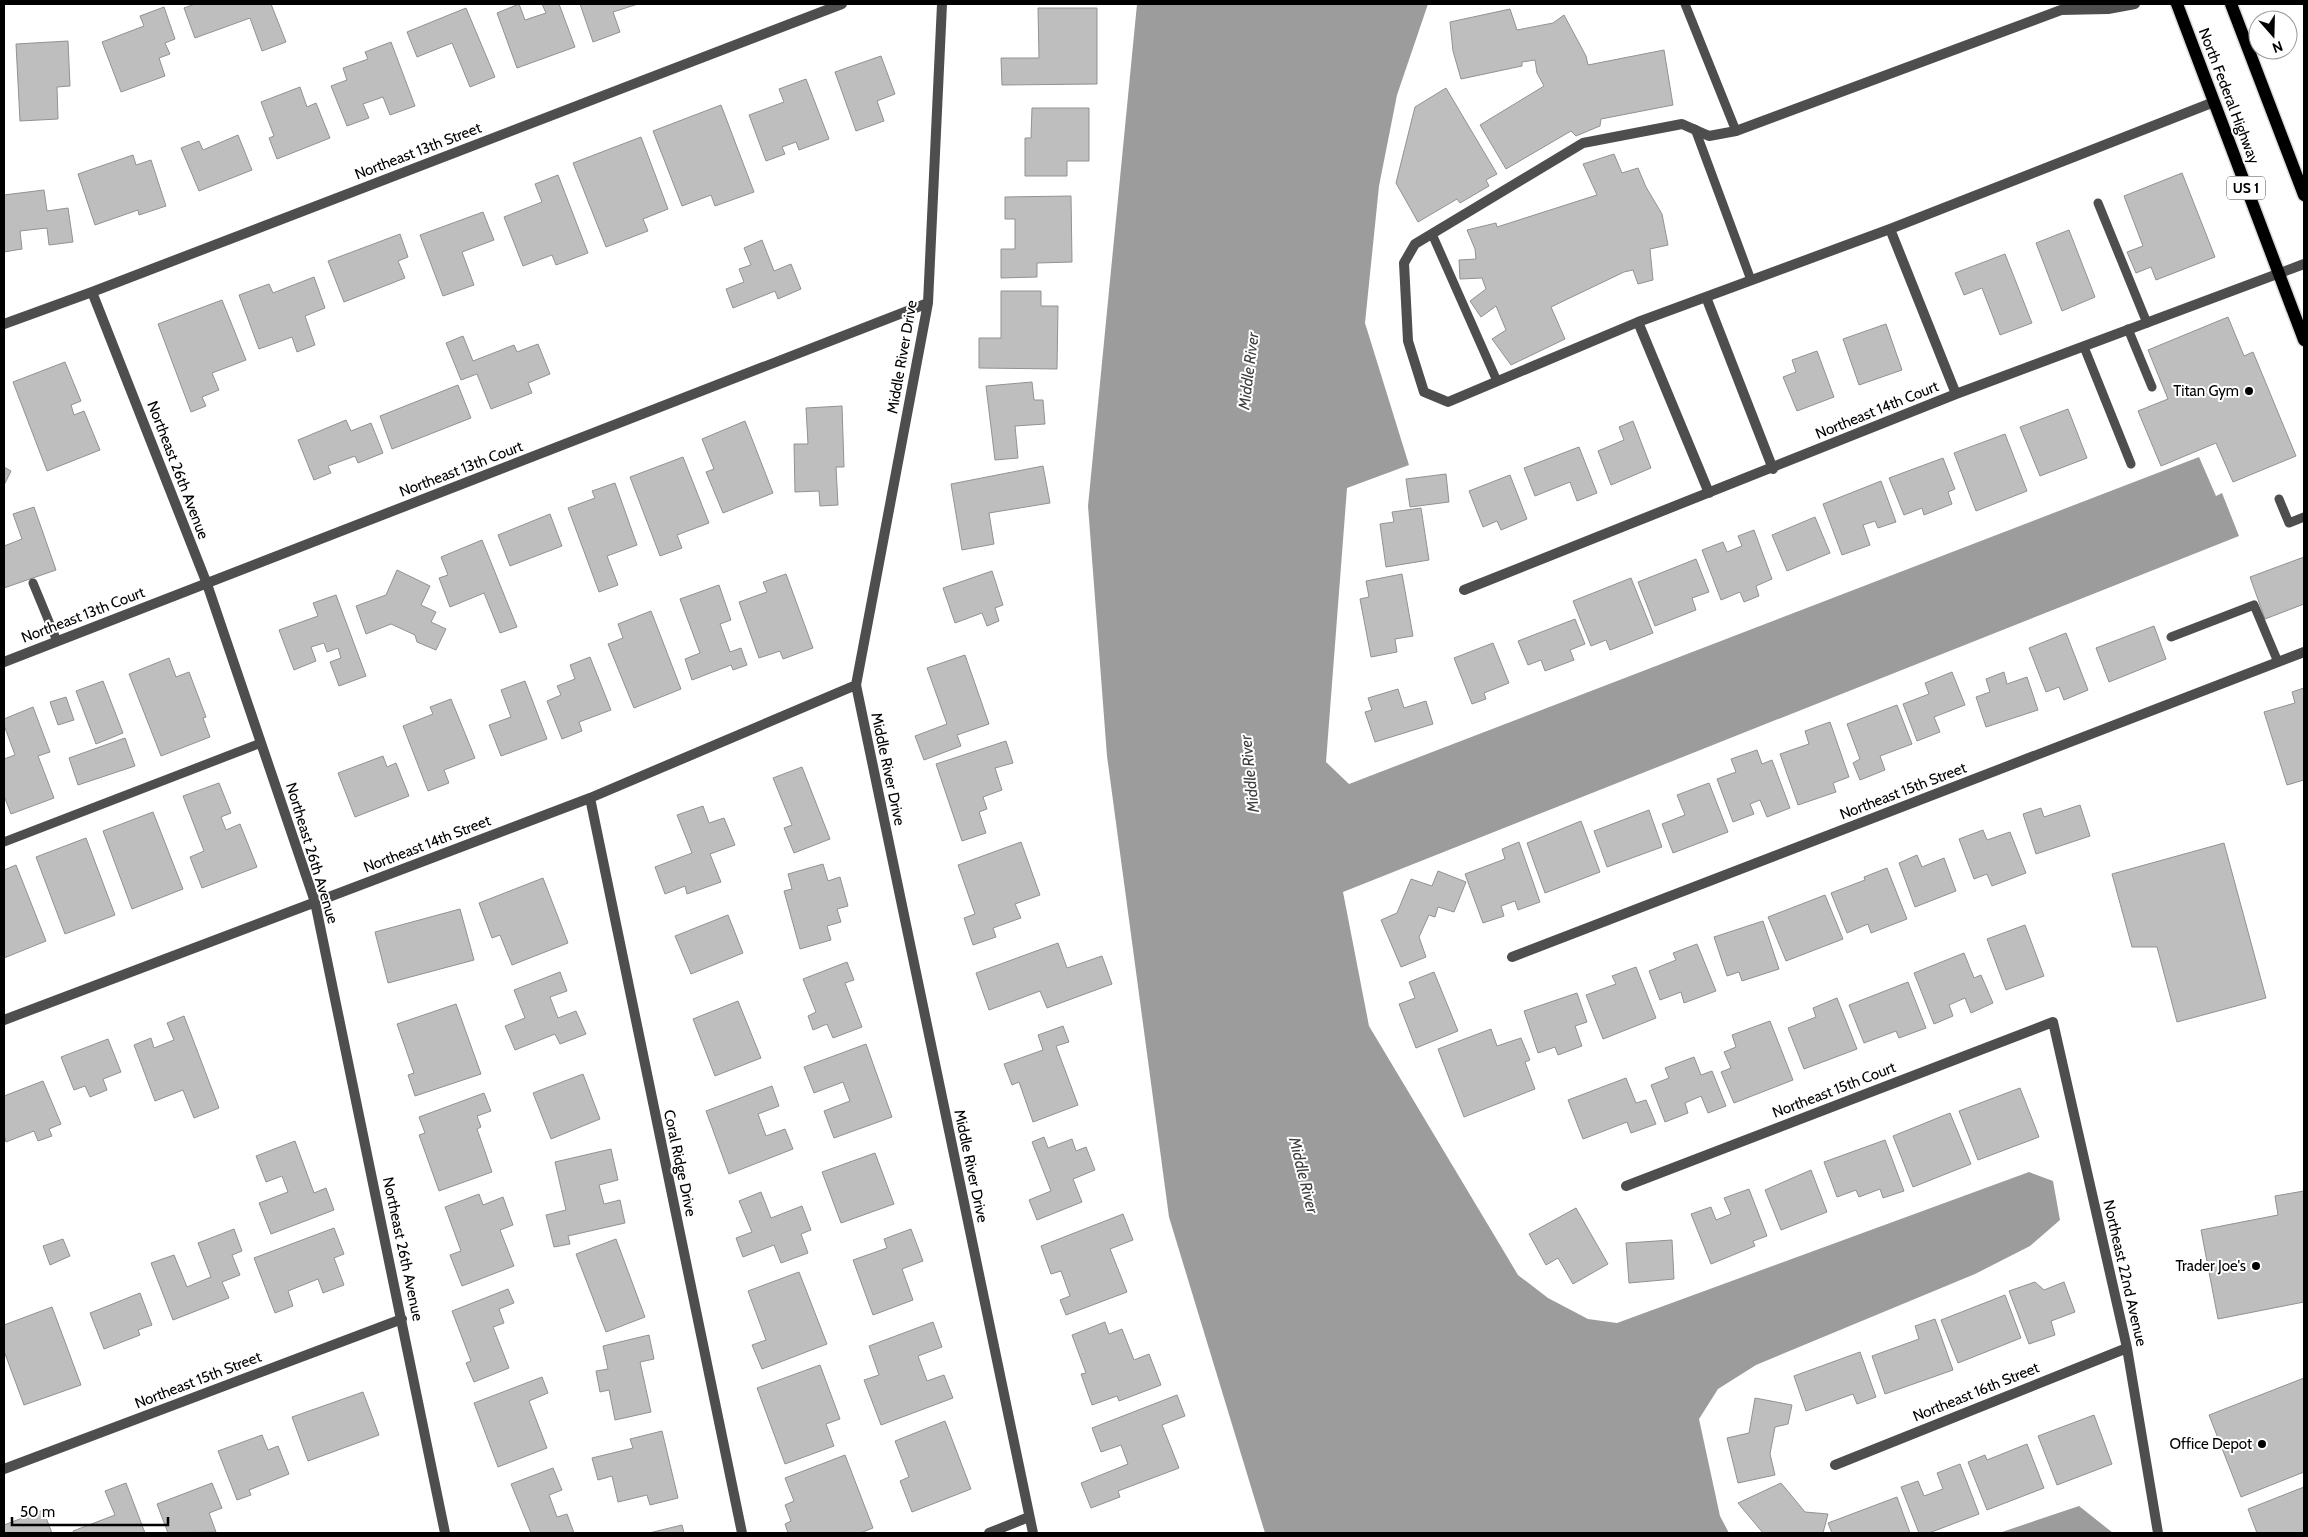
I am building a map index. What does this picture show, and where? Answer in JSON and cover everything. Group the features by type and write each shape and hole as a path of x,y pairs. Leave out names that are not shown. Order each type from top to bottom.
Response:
{"main road":[{"name":"North Federal Highway","path":"2177,4 2304,340"},
{"path":"2231,4 2304,195"}],"street":[{"name":"Northeast 13th Street","path":"4,324 842,4"},
{"name":"Middle River Drive","path":"942,4 928,303 856,686 1033,1533"},
{"path":"2135,4 2108,8 2061,10 1736,132 1709,136 1682,124 1583,143 1415,244 1404,263 1408,341 1424,392 1448,402 1638,322 1890,229 2214,102"},
{"path":"1890,229 1956,394"},
{"name":"Northeast 14th Court","path":"1464,590 1773,469 1956,394 2304,264"},
{"name":"Northeast 26th Avenue","path":"92,292 207,584 314,902 445,1533"},
{"path":"1706,297 1773,469"},
{"name":"Northeast 13th Court","path":"4,662 928,303"},
{"path":"1638,322 1709,493"},
{"name":"Northeast 15th Street","path":"1512,957 2304,652"},
{"name":"Northeast 14th Street","path":"4,1020 590,798 856,686"},
{"name":"Coral Ridge Drive","path":"590,798 742,1533"},
{"name":"Northeast 15th Court","path":"1626,1186 2053,1022"},
{"name":"Northeast 22nd Avenue","path":"2053,1022 2127,1348 2158,1533"},
{"name":"Northeast 15th Street","path":"4,1469 402,1319"},
{"name":"Northeast 16th Street","path":"1835,1465 2127,1348"},
{"path":"989,1533 1029,1517"}],"lane":[{"path":"1685,4 1736,132"},
{"path":"1694,130 1752,280"},
{"path":"2098,203 2147,323"},
{"path":"1432,234 1497,381"},
{"path":"2128,330 2152,387"},
{"path":"2084,346 2131,464"},
{"path":"2279,498 2289,522 2304,517"},
{"path":"33,583 57,641"},
{"path":"2171,637 2254,606 2278,662"},
{"path":"4,842 260,743"}],"water":[{"name":"Middle River","path":"1137,4 1428,4 1397,95 1379,186 1365,323 1409,465 1347,488 1326,762 1349,784 2199,457 2216,496 2222,493 2239,536 1343,892 1369,1026 1518,1275 1548,1298 1588,1319 1617,1323 2029,1172 2053,1181 2060,1220 2030,1246 1975,1274 1756,1365 1718,1389 1699,1419 1720,1516 1729,1533 1265,1533 1169,1217 1107,756 1088,506"},
{"path":"2079,1506 2113,1533 1999,1533"}],"building":[{"path":"195,4 271,4 286,42 262,51 250,18 195,38 184,8"},
{"path":"519,4 525,20 546,13 542,4 559,4 575,47 517,68 497,13"},
{"path":"580,4 638,4 613,12 620,32 593,42"},
{"path":"164,7 175,39 165,43 170,54 159,58 165,76 121,92 102,42 144,26 140,16"},
{"path":"466,8 495,77 470,87 452,43 417,57 407,32"},
{"path":"1038,8 1097,8 1097,84 1002,85 1001,58 1039,58"},
{"path":"1510,9 1517,30 1553,23 1564,15 1586,56 1588,65 1664,50 1673,105 1601,119 1600,126 1576,136 1571,131 1506,169 1480,125 1544,86 1537,73 1535,60 1522,62 1522,66 1461,79 1453,51 1450,22"},
{"path":"68,41 70,86 57,87 58,119 20,121 16,44"},
{"path":"391,42 415,106 390,115 383,97 363,104 369,118 347,126 331,86 347,80 343,68 368,59 365,52"},
{"path":"881,56 895,94 877,101 884,121 856,131 835,72"},
{"path":"806,79 829,139 799,150 796,142 782,147 785,154 766,161 749,115 784,102 779,89"},
{"path":"300,87 307,107 316,103 330,138 277,159 269,138 274,136 261,102"},
{"path":"1446,88 1497,174 1486,180 1489,186 1460,203 1457,199 1418,222 1396,183 1415,107"},
{"path":"721,105 754,192 715,206 711,195 682,206 653,131"},
{"path":"1032,108 1089,108 1089,161 1067,161 1067,176 1025,176 1025,138 1031,138"},
{"path":"238,135 252,170 199,191 181,148 199,141 203,150"},
{"path":"641,137 668,209 643,219 648,231 606,247 573,163"},
{"path":"1614,154 1622,173 1638,168 1646,187 1662,214 1668,245 1650,249 1653,280 1638,284 1633,270 1624,272 1551,307 1565,339 1511,365 1492,339 1506,330 1496,306 1481,317 1470,301 1486,289 1482,278 1460,279 1459,260 1476,259 1475,249 1467,230 1496,223 1497,227 1597,195 1583,164"},
{"path":"133,155 136,165 151,160 166,206 139,215 138,210 95,225 78,174"},
{"path":"2182,173 2215,257 2156,280 2151,267 2136,273 2127,252 2143,246 2124,196"},
{"path":"558,175 588,253 556,265 552,255 523,266 504,217 542,202 535,184"},
{"path":"44,190 47,211 68,208 73,242 49,245 47,228 20,231 22,249 4,252 4,195"},
{"path":"1071,196 1072,262 1037,263 1037,277 1001,278 1001,249 1015,249 1015,219 1005,219 1005,197"},
{"path":"483,212 494,240 462,252 474,285 443,296 420,235"},
{"path":"2069,230 2095,297 2062,311 2036,243"},
{"path":"400,234 408,257 398,261 405,278 344,302 328,261"},
{"path":"762,240 774,271 791,264 801,289 778,299 775,291 733,308 726,289 744,282 739,269 751,265 744,248"},
{"path":"2005,254 2032,323 2000,335 1982,288 1964,295 1955,273"},
{"path":"314,277 325,308 305,316 315,345 297,352 292,337 259,349 239,295 269,284 273,293"},
{"path":"1001,291 1041,291 1041,306 1058,306 1057,369 979,368 979,338 1001,338"},
{"path":"222,300 246,360 212,373 219,390 202,397 206,406 191,412 158,324"},
{"path":"2228,317 2244,356 2253,352 2296,456 2233,482 2216,443 2161,466 2138,411 2168,399 2148,350"},
{"path":"1886,324 1902,370 1859,385 1843,339"},
{"path":"463,336 473,361 514,345 517,352 538,344 550,374 528,383 532,393 491,409 477,374 461,380 446,343"},
{"path":"1817,351 1834,397 1797,411 1783,377 1796,372 1792,360"},
{"path":"65,362 81,401 71,405 74,415 84,411 100,450 47,471 13,382"},
{"path":"1032,382 1034,400 1043,400 1045,424 1015,426 1018,458 995,460 986,386"},
{"path":"458,385 471,418 392,449 380,416"},
{"path":"842,406 844,467 836,467 838,505 820,506 819,491 795,492 794,444 808,444 806,408"},
{"path":"2068,409 2087,458 2040,476 2020,427"},
{"path":"346,420 351,431 371,423 383,453 358,463 355,456 328,466 331,473 314,480 298,440"},
{"path":"745,421 773,493 723,513 706,472 714,469 702,439"},
{"path":"1633,421 1651,468 1611,485 1598,451 1624,440 1619,427"},
{"path":"2005,434 2027,491 1976,511 1954,453"},
{"path":"1579,447 1597,493 1577,501 1570,482 1535,496 1524,468"},
{"path":"683,457 709,523 677,535 682,548 660,556 630,477"},
{"path":"1943,458 1955,489 1948,492 1952,504 1924,515 1922,508 1904,515 1889,478"},
{"path":"1043,466 1050,503 989,513 994,544 962,550 951,484"},
{"path":"4,467 11,471 4,485"},
{"path":"1446,474 1449,502 1410,507 1406,479"},
{"path":"1510,475 1527,519 1501,530 1497,521 1483,527 1469,491"},
{"path":"1881,481 1896,522 1878,528 1875,521 1863,525 1870,545 1842,555 1823,504"},
{"path":"615,483 637,545 607,556 618,585 599,592 568,508 595,498 592,491"},
{"path":"34,507 56,570 4,588 4,546 22,539 13,514"},
{"path":"1421,508 1429,560 1386,567 1380,524 1394,522 1392,512"},
{"path":"550,514 562,546 510,566 498,535"},
{"path":"1815,517 1830,553 1787,571 1772,535"},
{"path":"1754,530 1772,579 1756,586 1759,596 1744,602 1740,592 1721,600 1702,550 1723,542 1727,552 1742,546 1738,536"},
{"path":"482,540 517,627 500,633 484,593 450,607 439,578 448,575 441,557"},
{"path":"2304,557 2304,604 2265,619 2250,577"},
{"path":"1696,559 1709,592 1692,598 1696,610 1655,626 1638,582"},
{"path":"397,570 430,586 421,605 436,612 431,622 446,629 436,650 417,642 415,635 391,624 366,634 356,606 386,595"},
{"path":"992,571 1003,605 995,608 999,621 987,626 982,613 955,623 943,588"},
{"path":"786,574 813,648 783,659 780,651 759,658 739,602 767,592 763,582"},
{"path":"1402,574 1413,636 1395,639 1397,652 1371,657 1360,599 1369,597 1366,581"},
{"path":"1631,578 1653,633 1610,650 1606,640 1591,646 1573,601"},
{"path":"719,585 731,620 720,624 730,652 741,648 747,665 733,670 731,665 692,680 685,659 700,653 680,599"},
{"path":"336,595 366,676 339,686 330,662 341,658 338,648 327,652 324,643 311,647 316,661 294,670 279,630 318,616 313,603"},
{"path":"651,611 681,689 634,708 608,644 623,638 618,624"},
{"path":"1575,619 1585,644 1570,650 1574,660 1545,671 1541,660 1528,665 1518,641"},
{"path":"2154,626 2166,659 2109,682 2096,648"},
{"path":"2066,633 2088,690 2064,700 2059,687 2046,692 2029,648"},
{"path":"1493,643 1509,683 1484,693 1486,699 1472,704 1454,658"},
{"path":"965,655 989,724 957,735 961,746 924,760 915,736 947,724 927,668"},
{"path":"590,657 611,710 579,722 582,731 562,739 547,701 561,695 557,686 575,679 570,665"},
{"path":"169,658 176,677 189,672 206,717 203,718 210,737 161,756 129,674"},
{"path":"1952,672 1965,705 1934,717 1940,732 1917,741 1903,704 1929,694 1925,683"},
{"path":"2004,672 2007,684 2027,677 2038,710 1986,727 1976,697 1990,692 1986,679"},
{"path":"103,681 123,733 96,744 76,691"},
{"path":"525,681 547,739 501,756 489,725 511,717 501,690"},
{"path":"2304,688 2304,780 2287,785 2264,712 2295,703 2292,692"},
{"path":"1398,689 1404,708 1426,701 1433,724 1375,742 1365,712 1372,710 1368,698"},
{"path":"66,697 74,720 58,725 50,702"},
{"path":"451,699 475,758 444,770 449,783 428,791 403,726 433,714 430,707"},
{"path":"1897,705 1912,744 1880,756 1885,770 1860,780 1853,763 1860,759 1847,724"},
{"path":"33,707 50,752 38,756 54,798 11,814 4,796 4,759 15,755 4,725 4,719"},
{"path":"1830,722 1849,777 1833,783 1836,792 1798,805 1780,754 1809,744 1805,731"},
{"path":"125,738 135,766 78,785 69,758"},
{"path":"1006,741 1013,763 995,768 1002,790 983,797 987,809 979,812 986,833 962,841 936,764"},
{"path":"1757,750 1762,764 1772,760 1790,808 1767,817 1760,800 1750,804 1754,814 1733,822 1717,779 1736,772 1731,759"},
{"path":"383,756 387,767 396,763 409,796 355,817 338,773"},
{"path":"802,767 830,839 794,853 784,828 792,825 773,778"},
{"path":"219,783 231,813 221,817 226,830 240,824 257,867 202,888 190,857 204,851 183,796"},
{"path":"1709,783 1728,832 1673,853 1662,824 1685,815 1677,795"},
{"path":"2080,805 2090,836 2036,854 2023,814 2041,808 2044,817"},
{"path":"703,806 709,823 724,818 735,845 710,854 721,882 687,894 685,886 665,894 655,867 692,853 677,815"},
{"path":"1649,810 1662,847 1607,867 1594,831"},
{"path":"153,812 183,889 132,909 103,831"},
{"path":"1581,821 1600,872 1545,893 1527,843"},
{"path":"1983,830 1987,840 2010,832 2026,873 1992,886 1987,874 1974,879 1959,839"},
{"path":"86,838 115,915 65,934 36,857"},
{"path":"1021,842 1040,895 1015,904 1021,918 993,928 996,937 973,945 964,918 975,914 958,865"},
{"path":"1519,842 1540,902 1518,910 1515,901 1501,906 1504,916 1483,923 1465,874 1505,859 1502,849"},
{"path":"2224,843 2266,998 2177,1022 2157,947 2132,947 2112,874"},
{"path":"1917,855 1922,867 1944,858 1956,891 1915,907 1899,863"},
{"path":"823,864 828,881 840,877 848,906 837,909 841,922 827,926 831,940 800,949 784,891 792,889 788,874"},
{"path":"16,865 46,941 4,958 4,870"},
{"path":"1887,868 1907,919 1871,933 1868,924 1847,933 1831,893 1865,880 1864,877"},
{"path":"1438,871 1466,882 1454,912 1438,907 1435,917 1429,915 1419,937 1426,957 1401,967 1381,920 1397,913 1411,879 1432,886"},
{"path":"543,878 568,943 512,965 500,935 492,938 479,903"},
{"path":"1825,895 1843,939 1786,961 1768,917"},
{"path":"460,909 474,960 388,983 375,932"},
{"path":"728,915 743,953 691,974 675,936"},
{"path":"1763,921 1779,969 1742,981 1739,972 1727,976 1714,937"},
{"path":"2025,925 2044,976 2006,990 1987,939"},
{"path":"1058,943 1067,968 1102,956 1112,984 1047,1008 1040,991 989,1010 976,973"},
{"path":"1697,944 1716,991 1684,1003 1681,992 1660,1000 1649,971 1676,960 1673,953"},
{"path":"1964,953 1974,978 1981,975 1993,1003 1971,1013 1965,998 1949,1005 1953,1016 1934,1024 1914,973"},
{"path":"847,962 854,980 845,983 862,1027 833,1038 827,1024 813,1030 808,1016 816,1012 803,979"},
{"path":"1636,967 1656,1018 1603,1039 1586,995 1616,984 1612,976"},
{"path":"560,972 567,991 550,997 558,1018 576,1011 586,1034 560,1044 555,1034 515,1050 505,1026 525,1018 514,990"},
{"path":"1434,972 1458,1031 1416,1048 1399,1004 1415,998 1409,982"},
{"path":"1908,982 1926,1028 1899,1038 1896,1031 1864,1043 1849,1005"},
{"path":"1577,993 1587,1022 1575,1026 1582,1046 1558,1055 1555,1047 1538,1053 1524,1011"},
{"path":"1837,998 1857,1049 1804,1069 1788,1028 1816,1017 1813,1008"},
{"path":"738,1001 761,1058 715,1076 693,1019"},
{"path":"456,1004 481,1074 415,1096 408,1075 414,1073 397,1024"},
{"path":"184,1016 219,1108 194,1118 183,1090 155,1101 134,1045 151,1038 154,1048 174,1040 167,1023"},
{"path":"1770,1021 1793,1080 1734,1103 1721,1072 1731,1068 1724,1052 1736,1047 1732,1035"},
{"path":"1063,1026 1069,1042 1056,1046 1078,1105 1033,1122 1019,1082 1012,1085 1004,1064 1043,1050 1038,1035"},
{"path":"1491,1029 1497,1046 1521,1038 1530,1060 1525,1062 1535,1089 1464,1117 1438,1049"},
{"path":"108,1039 121,1072 103,1079 107,1090 90,1097 85,1086 74,1090 61,1057"},
{"path":"866,1044 892,1117 834,1138 824,1111 850,1101 843,1082 814,1093 804,1067"},
{"path":"1694,1057 1701,1075 1712,1071 1726,1106 1708,1113 1701,1096 1685,1103 1688,1113 1665,1122 1651,1085 1669,1078 1665,1068"},
{"path":"583,1074 600,1119 551,1139 533,1093"},
{"path":"1626,1078 1636,1103 1646,1100 1656,1124 1631,1133 1627,1122 1583,1139 1568,1100"},
{"path":"43,1081 61,1124 49,1129 52,1136 38,1141 34,1131 6,1142 4,1135 4,1096"},
{"path":"772,1086 779,1106 758,1114 766,1136 785,1129 793,1149 729,1174 706,1111"},
{"path":"2020,1088 2039,1137 1978,1160 1959,1111"},
{"path":"484,1093 491,1111 477,1116 481,1127 477,1129 492,1172 439,1191 419,1135 425,1133 419,1117"},
{"path":"1950,1113 1971,1164 1913,1187 1893,1136"},
{"path":"1044,1137 1048,1148 1072,1139 1076,1151 1086,1147 1095,1170 1073,1179 1082,1202 1037,1220 1029,1200 1051,1191 1032,1142"},
{"path":"1885,1140 1904,1191 1883,1198 1880,1189 1859,1197 1856,1190 1837,1197 1824,1162"},
{"path":"295,1141 314,1193 326,1188 334,1210 271,1234 259,1203 288,1192 282,1176 266,1182 256,1156"},
{"path":"611,1149 618,1180 599,1185 604,1204 620,1200 625,1223 568,1236 570,1244 554,1247 546,1215 566,1210 555,1162"},
{"path":"875,1153 894,1204 841,1223 822,1172"},
{"path":"1811,1170 1827,1212 1781,1230 1765,1190"},
{"path":"1749,1189 1767,1236 1753,1241 1755,1246 1711,1264 1691,1214 1711,1207 1716,1220 1731,1214 1724,1198"},
{"name":"Trader Joe's","path":"2304,1191 2304,1302 2218,1319 2201,1230 2278,1215 2275,1196"},
{"path":"761,1192 771,1218 802,1206 811,1230 801,1234 808,1253 781,1263 774,1245 743,1257 736,1238 752,1232 739,1201"},
{"path":"479,1194 483,1205 503,1197 513,1225 500,1230 514,1266 462,1286 450,1255 461,1251 445,1207"},
{"path":"1576,1208 1608,1264 1573,1284 1558,1258 1546,1265 1529,1234"},
{"path":"1123,1214 1133,1240 1110,1249 1127,1292 1066,1315 1060,1300 1070,1296 1061,1271 1051,1274 1041,1246"},
{"path":"334,1228 344,1254 334,1258 344,1285 323,1293 318,1279 288,1291 293,1306 275,1313 254,1258"},
{"path":"234,1229 242,1251 232,1255 240,1275 222,1282 229,1298 173,1320 151,1263 174,1255 187,1287 211,1277 198,1243"},
{"path":"911,1229 923,1261 902,1269 913,1300 873,1315 853,1260 887,1248 884,1239"},
{"path":"63,1239 70,1256 50,1265 43,1246"},
{"path":"616,1239 645,1317 606,1332 576,1254"},
{"path":"1672,1240 1674,1279 1629,1283 1626,1243"},
{"path":"799,1272 827,1344 762,1369 752,1345 766,1340 748,1291"},
{"path":"2035,1282 2044,1290 2064,1282 2075,1312 2051,1321 2055,1335 2029,1344 2009,1291"},
{"path":"508,1289 514,1303 499,1309 504,1323 493,1327 509,1368 474,1382 466,1363 471,1361 452,1311"},
{"path":"140,1293 152,1325 138,1330 140,1335 104,1349 90,1313"},
{"path":"2005,1295 2021,1338 1958,1363 1941,1320"},
{"path":"52,1307 81,1385 24,1405 4,1351 4,1325"},
{"path":"1935,1319 1953,1370 1885,1394 1872,1356 1919,1339 1915,1326"},
{"path":"933,1322 942,1347 918,1356 927,1381 944,1375 953,1398 881,1425 864,1380 879,1375 869,1346"},
{"path":"1105,1322 1109,1334 1122,1329 1134,1360 1149,1354 1161,1385 1119,1401 1117,1396 1092,1405 1081,1374 1086,1373 1072,1335"},
{"path":"649,1335 654,1359 640,1362 651,1412 615,1420 609,1390 600,1392 596,1371 608,1369 603,1346"},
{"path":"1860,1352 1876,1397 1857,1404 1853,1394 1806,1411 1794,1376"},
{"path":"820,1365 840,1419 826,1424 834,1446 785,1464 757,1388"},
{"path":"542,1377 548,1393 529,1401 547,1448 498,1467 474,1403"},
{"name":"Office Depot","path":"2304,1378 2304,1472 2241,1497 2209,1415"},
{"path":"363,1392 379,1435 308,1461 292,1417"},
{"path":"1177,1395 1185,1416 1162,1425 1179,1468 1118,1491 1120,1497 1091,1508 1081,1483 1128,1464 1121,1445 1101,1452 1092,1428"},
{"path":"1755,1398 1792,1405 1788,1424 1775,1427 1770,1454 1775,1475 1738,1483 1727,1438 1749,1433"},
{"path":"2094,1415 2112,1464 2057,1485 2038,1436"},
{"path":"945,1421 971,1489 912,1512 900,1481 909,1477 895,1441"},
{"path":"662,1431 678,1498 650,1505 647,1495 618,1502 612,1476 598,1480 592,1458 633,1448 630,1439"},
{"path":"262,1435 268,1450 278,1446 289,1474 249,1490 251,1495 237,1500 218,1451"},
{"path":"2027,1444 2044,1488 1987,1510 1968,1462 1985,1455 1987,1460"},
{"path":"845,1455 873,1528 860,1533 788,1533 785,1524 791,1521 785,1505 794,1501 785,1478"},
{"path":"1960,1464 1979,1514 1929,1533 1919,1533 1901,1487 1918,1481 1924,1496 1943,1489 1937,1473"},
{"path":"553,1468 562,1490 549,1495 557,1517 567,1514 574,1533 531,1533 511,1484"},
{"path":"126,1483 145,1533 74,1533 73,1531 115,1515 105,1491"},
{"path":"212,1483 222,1508 209,1513 216,1532 168,1533 157,1504"},
{"path":"1781,1483 1805,1512 1828,1514 1823,1533 1763,1533 1738,1503"},
{"path":"2304,1487 2304,1533 2257,1533 2248,1509"},
{"path":"1897,1497 1910,1533 1832,1533 1828,1523"},
{"path":"43,1510 52,1533 4,1533 4,1525"},
{"path":"682,1525 684,1533 649,1533"}],"place":[{"name":"Titan Gym","path":"2249,391"},
{"name":"Trader Joe's","path":"2256,1266"},
{"name":"Office Depot","path":"2262,1444"}]}
